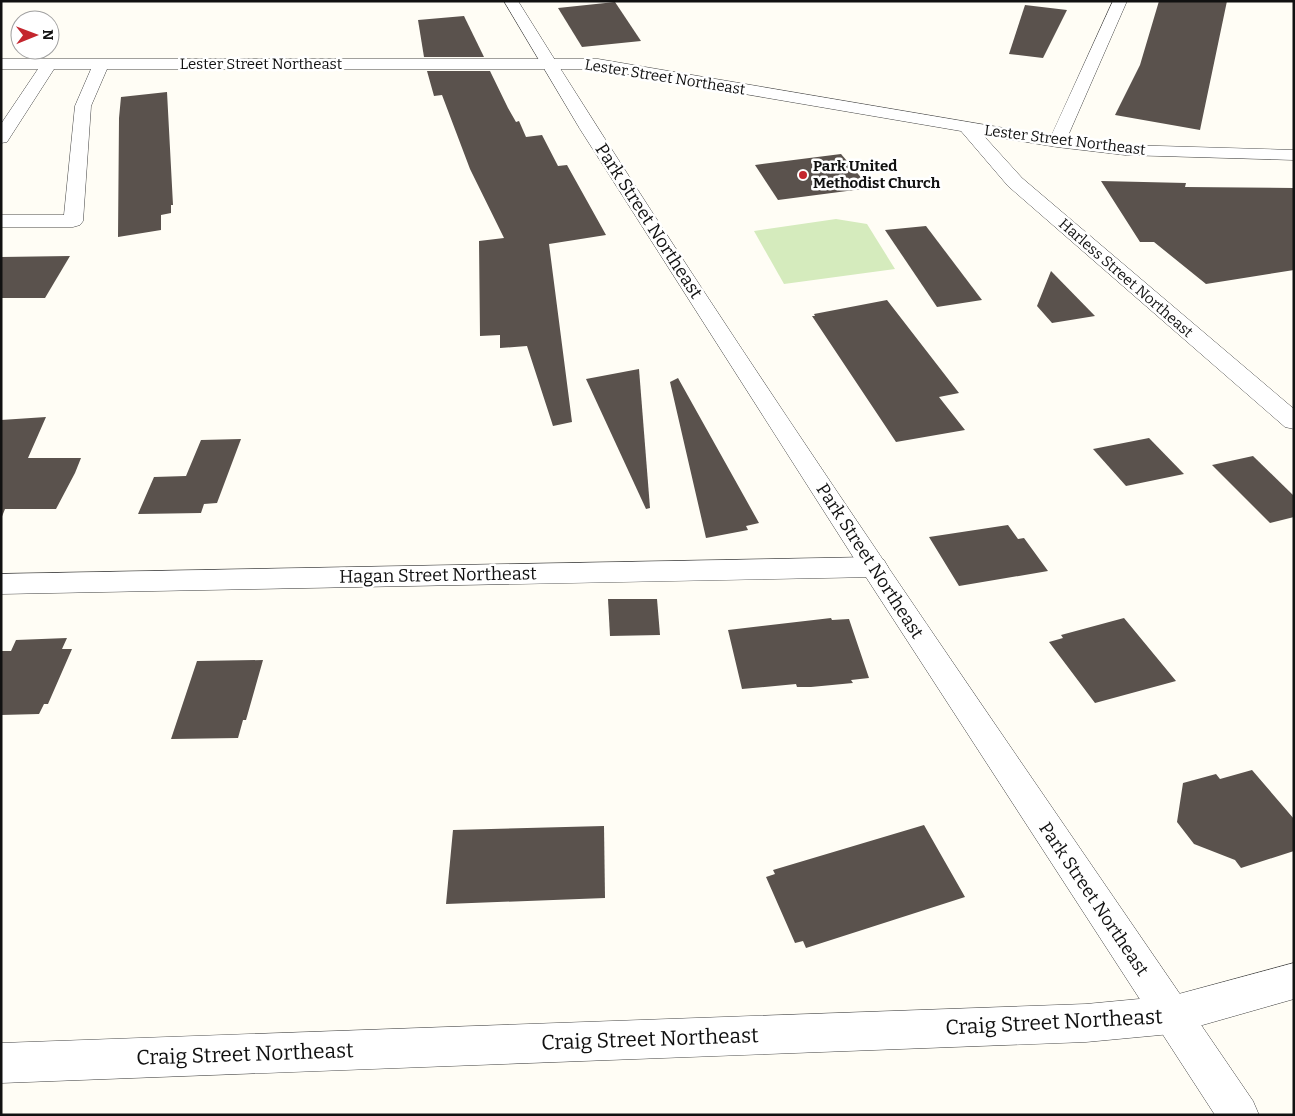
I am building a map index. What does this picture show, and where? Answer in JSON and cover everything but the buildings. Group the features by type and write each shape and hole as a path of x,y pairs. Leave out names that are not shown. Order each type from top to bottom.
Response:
{"street":[{"name":"Park Street Northeast","path":"511,1 548,64 874,567 1239,1115"},
{"path":"1058,142 1120,1"},
{"name":"Lester Street Northeast","path":"1,64 598,64 1058,142 1124,150 1294,155"},
{"path":"1,138 49,64"},
{"path":"1,221 73,221 83,106 101,64"},
{"name":"Harless Street Northeast","path":"967,127 1015,182 1294,422"},
{"name":"Hagan Street Northeast","path":"1,584 874,567"},
{"name":"Craig Street Northeast","path":"1,1064 1086,1023 1171,1015 1294,981"}],"green space":[{"path":"836,219 867,224 895,269 784,284 754,231"}],"place":[{"name":"Park United Methodist Church","path":"803,175"}]}
